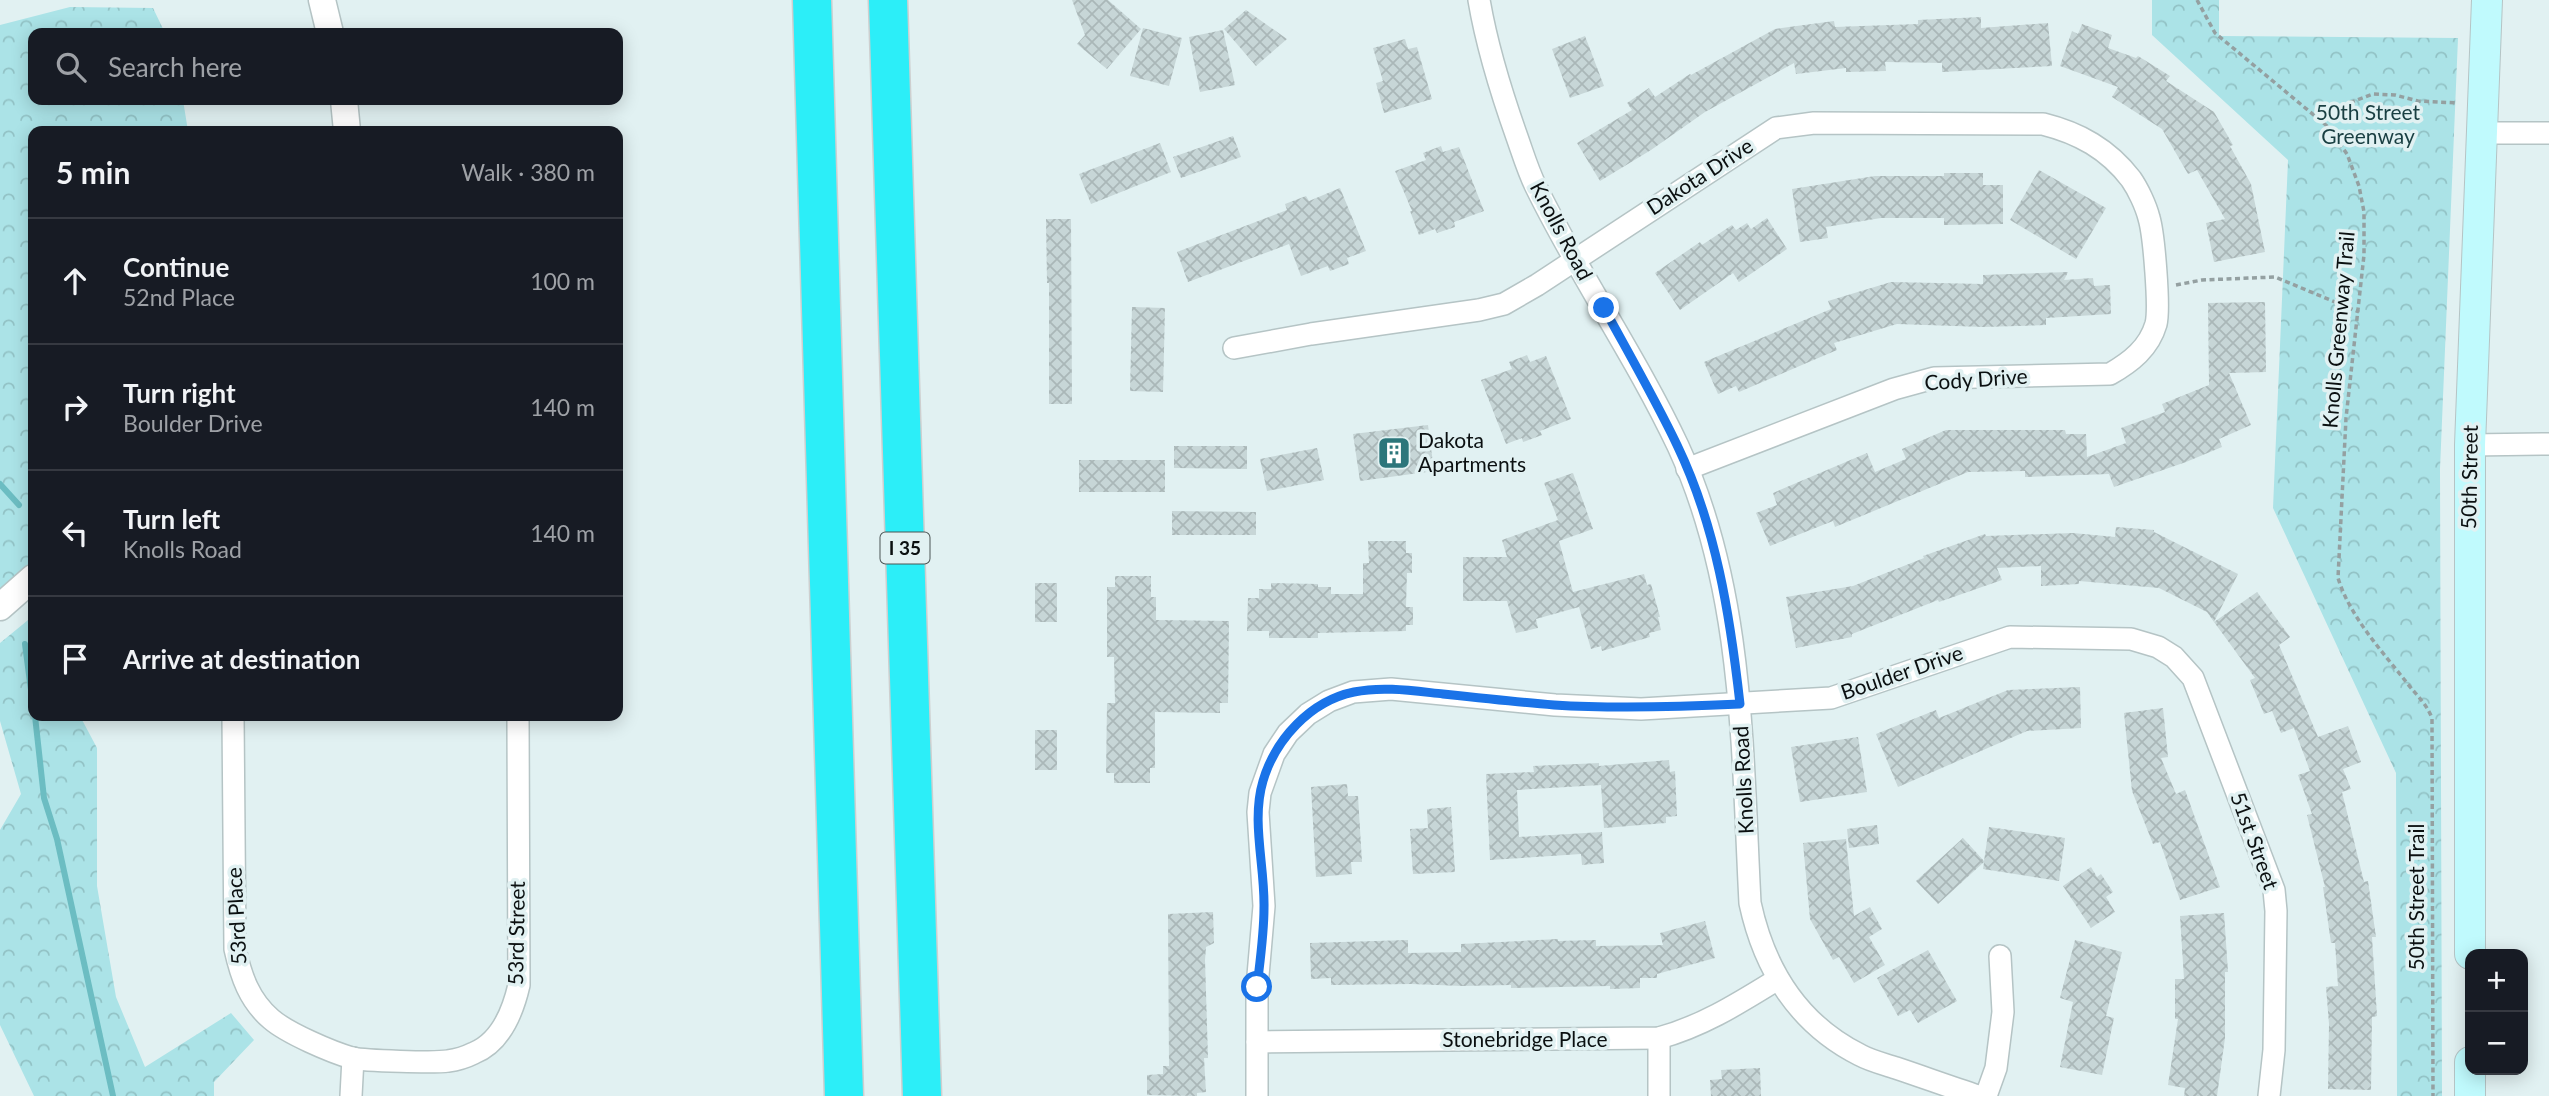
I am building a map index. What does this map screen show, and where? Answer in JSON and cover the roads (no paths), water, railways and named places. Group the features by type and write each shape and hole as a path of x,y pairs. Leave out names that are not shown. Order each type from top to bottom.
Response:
{"highway":[{"path":"811,0 844,1096"},
{"name":"I 35","path":"888,0 922,1096"}],"main road":[{"name":"50th Street","path":"2470,949 2470,444 2487,0"},
{"path":"2470,1075 2470,1096"}],"street":[{"path":"322,0 329,28"},
{"name":"Knolls Road","path":"1479,0 1485,35 1505,103 1535,184 1574,260 1611,320 1678,446 1718,563 1729,613 1740,704 1750,903 1756,932 1778,979 1809,1018 1825,1032 1861,1056 1978,1096"},
{"path":"344,105 347,126"},
{"path":"2483,118 2549,133"},
{"name":"Dakota Drive","path":"1234,348 1504,304 1776,128 1814,123 2025,122 2069,131 2105,151 2132,181 2149,218 2157,298"},
{"name":"Cody Drive","path":"1687,469 1894,389 1934,378 2110,374 2130,362 2146,345 2155,325 2157,298"},
{"path":"2470,444 2549,444"},
{"path":"0,607 28,582"},
{"name":"Boulder Drive","path":"1257,1096 1257,987 1264,906 1258,812 1260,793 1274,754 1288,733 1308,714 1329,701 1353,692 1391,689 1555,705 1628,708 1831,698 2010,637 2131,639 2158,647 2174,657 2193,678"},
{"name":"51st Street","path":"2193,678 2274,890 2274,1049 2269,1096"},
{"name":"53rd Place","path":"233,721 235,950 241,978 253,999 279,1025 353,1058"},
{"name":"53rd Street","path":"353,1058 447,1062 476,1053 496,1036 513,1010 519,985 518,721"},
{"path":"1986,1096 1996,1068 2003,1012 2000,957"},
{"name":"Stonebridge Place","path":"1257,1042 1659,1038 1685,1031 1718,1016 1778,979"},
{"path":"1659,1038 1659,1096"},
{"path":"351,1096 353,1058"}],"waterway":[{"path":"0,484 19,505"},
{"path":"25,644 28,667"},
{"path":"36,721 44,798 57,839 113,1096"}],"place":[{"name":"Dakota Apartments","path":"1394,453"}],"park label":[{"name":"50th Street Greenway","path":"2368,125"}]}
